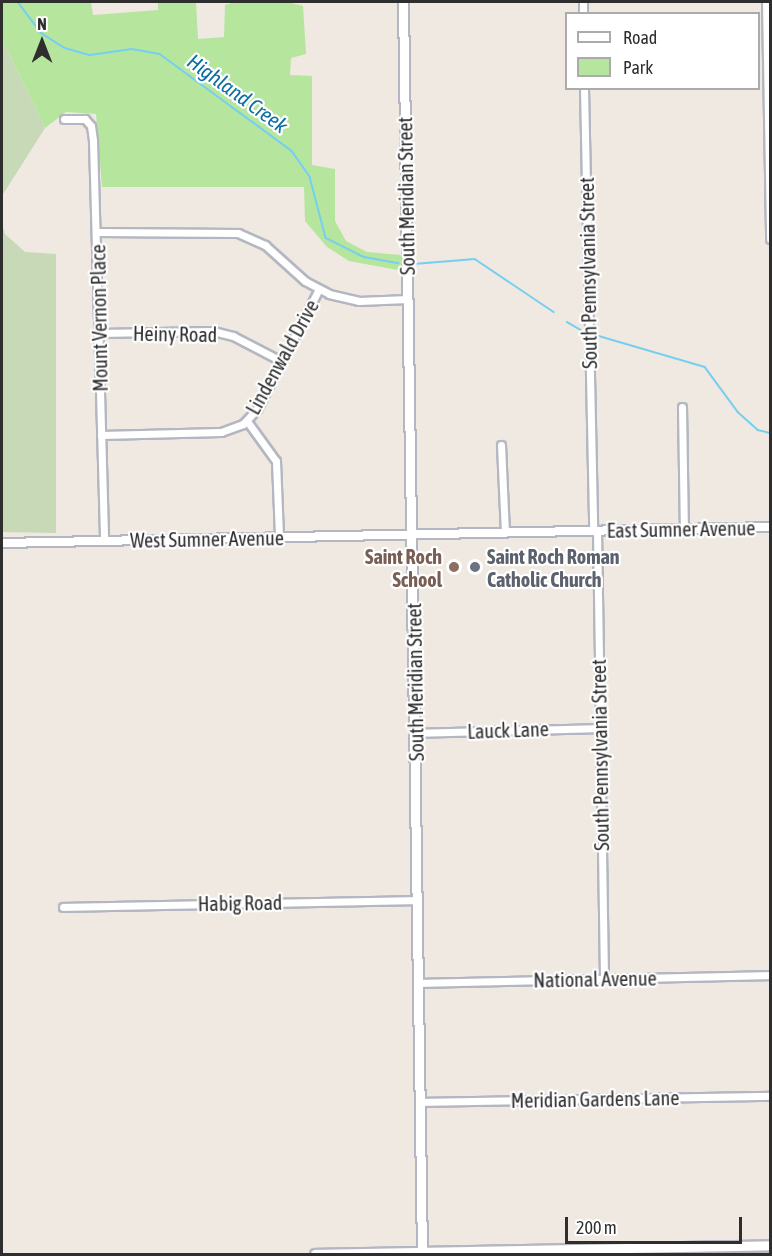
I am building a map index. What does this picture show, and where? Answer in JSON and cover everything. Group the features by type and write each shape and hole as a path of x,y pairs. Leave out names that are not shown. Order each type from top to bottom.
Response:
{"main road":[{"name":"South Meridian Street","path":"403,2 422,1253"},
{"path":"315,1254 629,1252 728,1250 771,1245"}],"street":[{"path":"766,2 771,239"},
{"name":"South Pennsylvania Street","path":"584,90 604,979"},
{"name":"Mount Vernon Place","path":"64,119 81,117 91,126 98,232 104,541"},
{"path":"98,232 238,233 270,249 318,289 358,301 408,299"},
{"name":"Lindenwald Drive","path":"101,435 221,432 247,421 318,289"},
{"name":"Heiny Road","path":"99,333 213,331 232,336 281,361"},
{"path":"682,407 684,529"},
{"path":"247,421 276,461 279,537"},
{"path":"501,445 505,532"},
{"name":"East Sumner Avenue","path":"412,536 771,527"},
{"name":"West Sumner Avenue","path":"2,543 412,536"},
{"name":"Lauck Lane","path":"415,733 600,728"},
{"name":"Habig Road","path":"63,907 417,900"},
{"name":"National Avenue","path":"418,983 771,975"},
{"name":"Meridian Gardens Lane","path":"420,1102 771,1096"}],"green space":[{"path":"2,2 91,2 93,15 158,10 158,2 196,2 198,39 224,37 225,5 235,2 287,2 303,6 306,54 291,58 290,75 312,76 312,165 335,169 335,221 346,241 367,252 401,255 403,271 349,261 327,247 305,221 304,187 102,187 96,114 66,112 45,128 2,39"},
{"path":"2,39 45,128 2,196"},
{"path":"2,224 5,234 25,252 56,254 56,533 2,532"}],"waterway":[{"name":"Highland Creek","path":"18,2 41,33 65,48 90,55 132,49 160,54 292,151 310,177 326,238 364,257 398,263"},
{"name":"Highland Creek","path":"414,264 475,259 554,312"},
{"name":"Highland Creek","path":"567,322 581,330"},
{"name":"Highland Creek","path":"599,336 705,367 738,412 758,430 770,433"}],"place":[{"name":"Saint Roch School","path":"454,567"},
{"name":"Saint Roch Roman Catholic Church","path":"475,567"}]}
